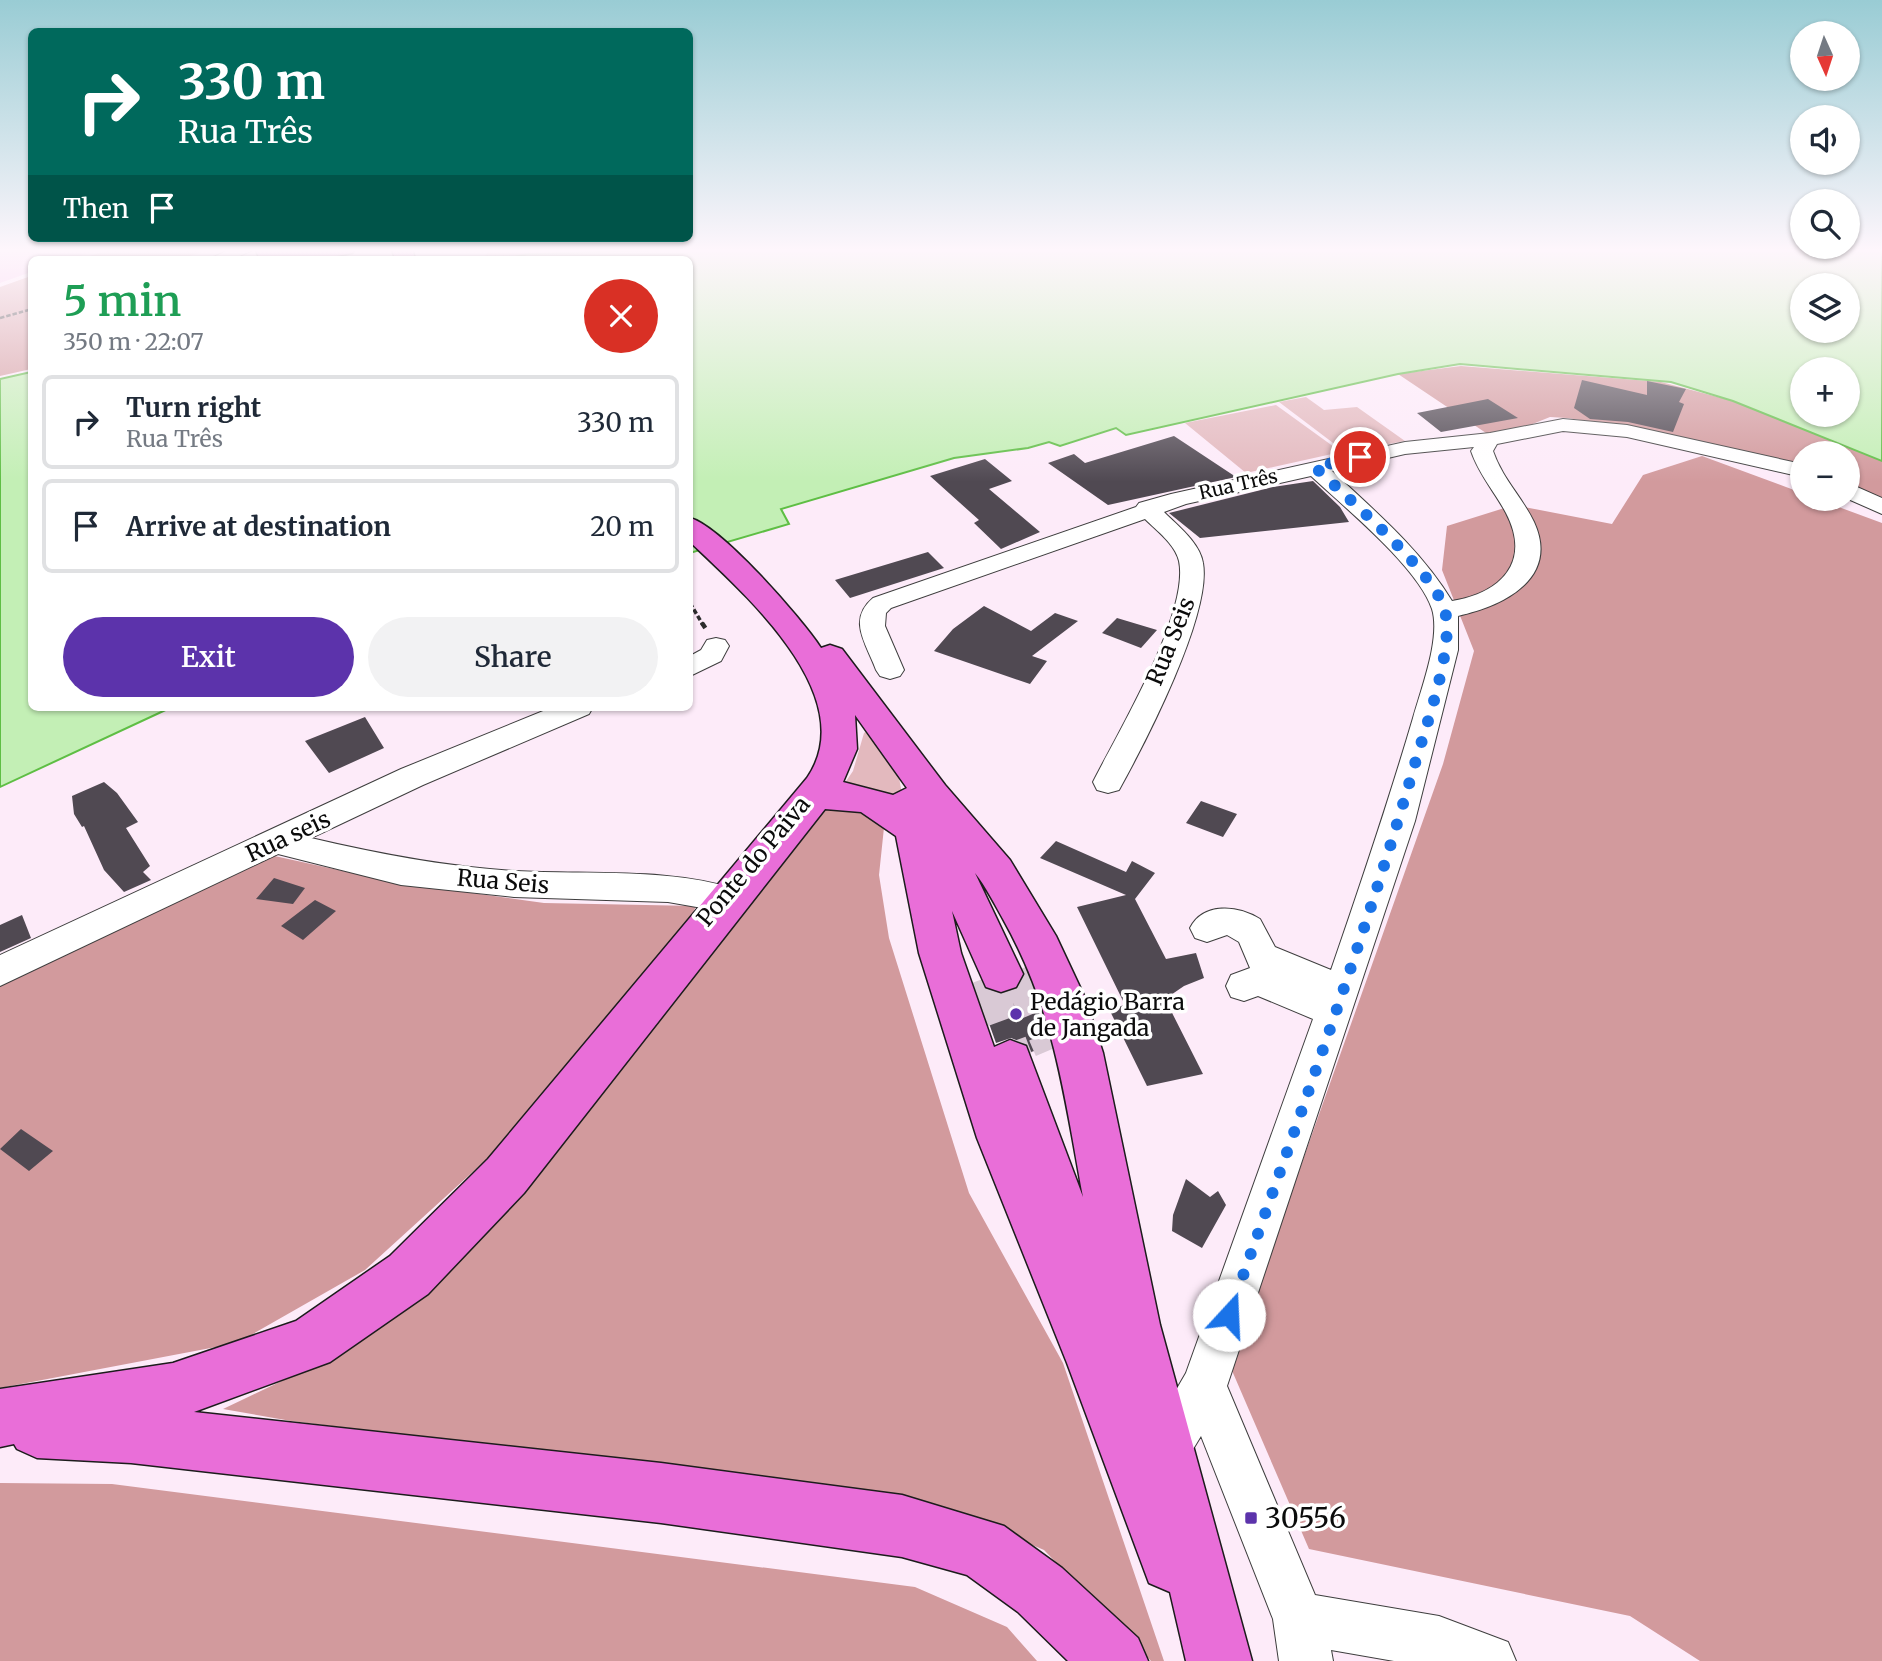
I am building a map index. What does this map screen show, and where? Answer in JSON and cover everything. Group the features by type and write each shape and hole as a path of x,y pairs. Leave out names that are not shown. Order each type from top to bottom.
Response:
{"main road":[{"path":"0,1418 186,1387 311,1343 410,1275 506,1175 815,795 835,765 842,734 833,696 800,641 738,564 693,515"},
{"path":"693,529 738,564 807,626 899,750 937,867 1001,974 915,807"},
{"path":"899,750 915,807 940,953 993,1113 1051,1264 1093,1359 1152,1467 1196,1567"},
{"path":"815,795 873,800 893,811 915,807 996,871 1041,948 1064,1000 1080,1053 1133,1325 1152,1467 1214,1657"},
{"path":"1033,1054 1106,1240 1133,1325"},
{"path":"1033,1054 1049,1100 1094,1262 1196,1567 1214,1657"},
{"path":"1033,1054 1214,1657"},
{"path":"0,1427 131,1434 661,1493 902,1526 982,1548 1040,1590 1115,1661"}],"street":[{"name":"Rua Três","path":"890,670 872,626 873,611 882,603 1010,561 1147,508 1315,467 1405,448 1490,439 1563,425 1597,426 1790,468"},
{"path":"1445,610 1491,599 1502,594 1522,575 1529,543 1522,520 1486,468 1482,451 1490,439"},
{"path":"1152,1467 1204,1386 1399,821 1433,703 1444,650 1445,610 1417,568 1315,467"},
{"path":"1860,496 1882,507"},
{"name":"Rua Seis","path":"1108,782 1176,636 1193,586 1191,561 1147,508"},
{"path":"693,665 712,655 716,646"},
{"name":"Rua seis","path":"0,971 412,777 569,711"},
{"name":"Rua Seis","path":"277,842 401,872 514,884 668,889 731,900"},
{"path":"1208,928 1225,920 1238,924 1256,940 1261,957 1338,1000"},
{"path":"1244,986 1258,980 1338,1000"},
{"path":"1204,1386 1303,1640 1439,1642 1489,1661"}],"path":[{"path":"693,608 716,646"}],"shaded area":[{"path":"0,327 28,327 28,370 0,376"},
{"path":"693,327 1790,327 1790,343 1860,343 1860,327 1882,327 1882,461 1860,452 1860,441 1832,441 1798,427 1860,427 1860,357 1790,357 1790,424 1733,401 1671,382 1460,364 1398,374 1126,435 1116,428 1060,446 1049,442 1028,448 954,458 781,509 789,524 693,552"},
{"path":"1461,366 1661,382 1733,401 1790,424 1790,427 1798,427 1832,441 1790,441 1790,463 1635,428 1567,418 1550,417 1520,429 1489,435 1398,374"},
{"path":"28,373 28,711 163,711 0,787 0,379"},
{"path":"1306,397 1324,410 1357,407 1405,441 1345,452 1279,402"},
{"path":"1276,405 1341,452 1246,473 1185,423"},
{"path":"1860,452 1882,461 1882,499 1860,488"},
{"path":"1702,456 1790,489 1790,511 1850,511 1882,523 1882,1661 1700,1661 1630,1616 1309,1549 1230,1366 1443,764 1474,651 1442,570 1447,526 1514,505 1612,524 1643,475"},
{"path":"870,729 897,766 903,800 838,793 853,771 864,733"},
{"path":"854,809 885,818 879,875 889,938 969,1193 1063,1363 1164,1661 1151,1661 1044,1550 965,1516 646,1464 291,1421 223,1409 334,1356 822,810"},
{"path":"270,855 393,882 544,903 696,906 680,942 522,1127 365,1270 237,1343 0,1388 0,982"},
{"path":"0,1483 112,1484 915,1587 1007,1627 1037,1661 0,1661"}],"building":[{"path":"1582,380 1647,395 1647,381 1686,389 1679,402 1684,404 1673,432 1628,422 1590,419 1574,408"},
{"path":"1488,399 1518,418 1441,432 1417,413"},
{"path":"1174,436 1236,477 1108,505 1048,463 1074,454 1085,463"},
{"path":"985,459 1012,481 989,489 1040,532 1001,549 974,523 979,520 930,476"},
{"path":"1313,481 1340,507 1349,522 1200,538 1169,513 1273,487"},
{"path":"928,552 944,568 850,598 835,580"},
{"path":"984,606 1031,631 1055,613 1078,621 1032,656 1047,661 1030,684 934,651 953,629"},
{"path":"1117,618 1157,630 1141,648 1102,633"},
{"path":"365,717 384,748 329,773 305,741"},
{"path":"104,782 117,793 138,822 126,828 150,866 143,872 151,880 124,892 104,870 84,826 82,827 74,814 72,796"},
{"path":"1201,801 1237,814 1223,837 1186,823"},
{"path":"1056,841 1126,872 1132,861 1155,873 1135,899 1166,959 1196,953 1204,978 1184,986 1165,999 1203,1074 1147,1086 1109,1009 1125,1005 1077,907 1126,895 1040,858"},
{"path":"274,878 305,888 293,904 256,899"},
{"path":"315,900 336,911 303,940 281,926"},
{"path":"22,915 31,938 0,952 0,925"},
{"path":"1025,970 1050,1046 1031,1052 1027,1044 1011,1038 996,1043 975,984 981,982 985,989 1002,994 1018,988"},
{"path":"21,1129 53,1151 29,1171 0,1149"},
{"path":"1186,1179 1210,1197 1218,1191 1226,1205 1202,1248 1172,1231 1173,1215"}],"tunnel":[{"path":"1023,968 1057,1047"},
{"path":"980,980 1010,1061"}],"place":[{"name":"Pedágio Barra de Jangada","path":"1016,1014"},
{"name":"30556","path":"1251,1518"}],"route":[{"path":"1229,1315 1399,821 1433,703 1444,650 1445,610 1425,577 1391,539 1315,467 1360,457"}]}
